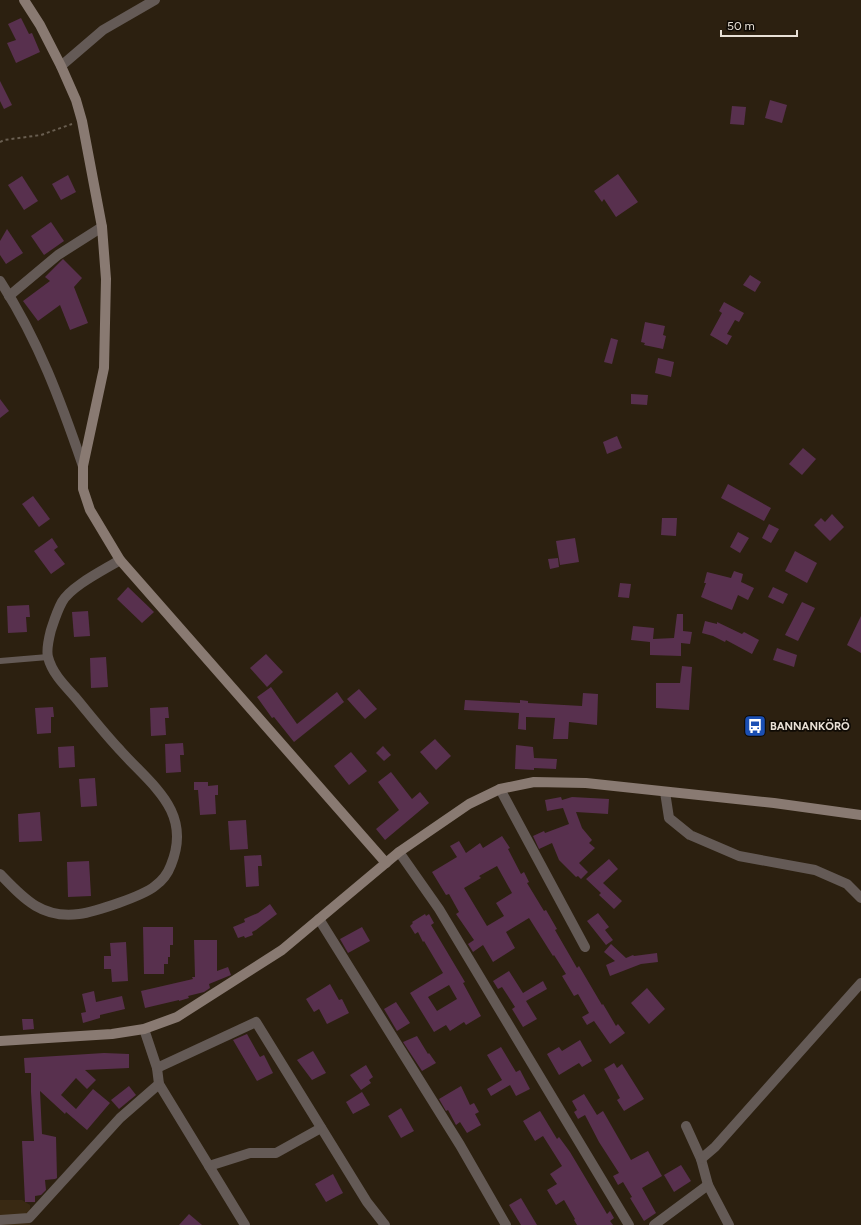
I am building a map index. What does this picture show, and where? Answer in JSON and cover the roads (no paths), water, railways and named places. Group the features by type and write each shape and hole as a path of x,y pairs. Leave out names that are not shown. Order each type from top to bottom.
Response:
{"main road":[{"path":"24,0 40,25 76,100 82,121 102,227 106,279 104,368 83,466 83,489 90,510 120,560 386,863"},
{"path":"0,1041 112,1034 144,1029 177,1017 282,950 399,852 469,804 500,789 534,782 586,783 774,803 861,815"}],"street":[{"path":"61,66 103,30 156,0"},
{"path":"9,296 58,255 102,227"},
{"path":"0,282 24,319 50,375 83,466"},
{"path":"0,874 13,888 33,904 50,913 69,915 88,913 138,896 155,887 169,872 176,852 177,829 171,808 159,790 120,750 56,675 48,657 49,640 55,616 62,601 73,590 120,560"},
{"path":"500,789 585,947"},
{"path":"665,792 669,818 690,835 739,856 815,870 847,884 861,898"},
{"path":"399,852 439,909 629,1225"},
{"path":"318,919 460,1145 506,1225"},
{"path":"701,1159 715,1147 861,983"},
{"path":"157,1068 256,1022 367,1202 385,1225"},
{"path":"144,1029 157,1068 159,1084 246,1225"},
{"path":"0,1220 32,1222 120,1118 159,1084"},
{"path":"686,1126 701,1159 708,1185 729,1225"},
{"path":"210,1166 250,1153 276,1153 321,1128"},
{"path":"654,1225 708,1185"}],"lane":[{"path":"0,661 48,657"}],"place":[{"name":"BANNANKÖRÖ","path":"755,726"}]}
